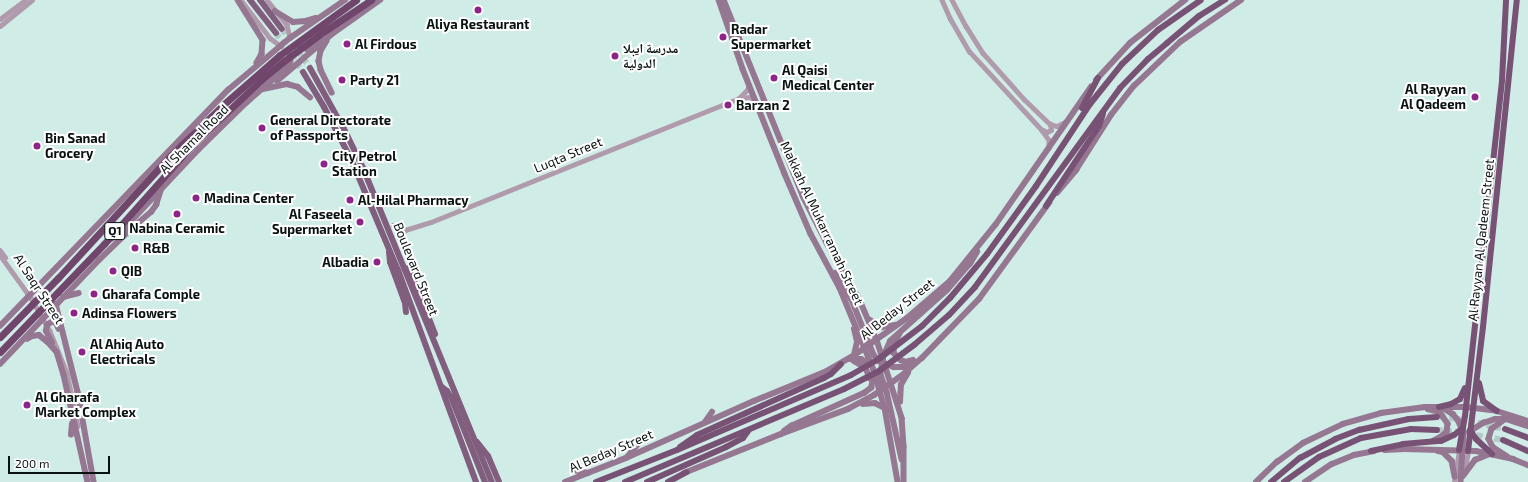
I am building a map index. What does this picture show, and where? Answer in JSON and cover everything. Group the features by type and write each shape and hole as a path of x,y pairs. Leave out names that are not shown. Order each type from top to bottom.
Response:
{"highway":[{"name":"Al Shamal Road","path":"0,337 99,234 170,156 224,104 280,55 356,0"},
{"name":"Al Shamal Road","path":"0,352 104,244 194,143 284,61 371,0"},
{"name":"Al Beday Street","path":"596,482 677,450 851,375 880,358 922,326 950,298 988,254 1099,92 1134,51 1166,24 1201,0"},
{"path":"625,482 855,384 888,365 927,335 949,315 975,287 1120,88 1148,59 1200,16 1225,0"},
{"name":"Al Rayyan Al Qadeem Street","path":"1463,450 1462,428 1466,419 1466,406 1502,80 1506,0"},
{"name":"Al Rayyan Al Qadeem Street","path":"1463,450 1471,431 1474,407 1517,0"},
{"path":"1077,124 1078,115 1098,78"},
{"path":"1046,206 1099,126 1103,111"},
{"path":"99,234 139,181"},
{"path":"0,330 26,305 33,303"},
{"path":"677,450 697,435 824,378 834,372 840,364"},
{"path":"1439,407 1451,404 1460,398 1470,371"},
{"path":"1478,371 1482,399 1485,404 1497,411"},
{"path":"1474,407 1466,419 1471,431 1479,443 1492,454"},
{"path":"1271,482 1300,458 1315,449 1359,430 1409,419 1437,417"},
{"path":"1372,451 1404,444 1432,446 1449,438 1462,428"},
{"path":"1284,482 1319,457 1361,438 1411,429 1437,430"},
{"path":"1506,429 1528,438"},
{"path":"647,482 726,447 743,438 749,430"},
{"path":"1502,440 1528,451"},
{"path":"668,482 687,472"}],"main road":[{"path":"239,0 263,40 262,54 255,67"},
{"path":"250,0 276,33"},
{"path":"260,0 282,29"},
{"path":"344,0 319,19 299,38 298,44 300,47 305,49 308,48 332,34 380,0"},
{"name":"Makkah Al Mukarramah Street","path":"719,0 749,85 805,220 830,267 868,346 885,408 898,482"},
{"name":"Makkah Al Mukarramah Street","path":"724,0 792,170 818,226 855,291 878,342 902,418 904,482"},
{"name":"Al Beday Street","path":"565,482 626,458 763,396 840,364 868,346 878,342 950,281 1019,194 1098,78 1139,35 1185,0"},
{"path":"662,482 856,405 912,368 982,296 1046,206 1069,179 1111,115 1134,86 1180,42 1241,0"},
{"path":"275,11 289,20 297,22 310,20 325,14"},
{"name":"Al Shamal Road","path":"0,326 213,104 290,38 319,19"},
{"path":"332,93 321,70 319,56 325,43 338,30"},
{"path":"285,69 290,62 299,32"},
{"path":"269,87 296,66 332,34"},
{"path":"290,38 296,66"},
{"path":"281,46 306,57"},
{"path":"273,53 281,51 312,52"},
{"path":"273,53 282,58 285,69"},
{"name":"Boulevard Street","path":"310,68 344,129 363,168 492,482"},
{"name":"Al Shamal Road","path":"0,364 99,260 154,209 162,188 198,150 260,90 285,69"},
{"name":"Boulevard Street","path":"303,72 324,107 351,159 389,249 413,306 476,482"},
{"path":"260,90 284,84 294,85 310,96"},
{"path":"792,170 799,174"},
{"path":"114,237 162,188"},
{"path":"104,244 132,228"},
{"path":"880,389 880,374 887,345 947,290 970,264 981,242"},
{"path":"389,249 390,262 405,303 406,312"},
{"path":"99,260 99,269"},
{"path":"409,267 435,333 441,357"},
{"path":"830,267 852,300 868,346 876,358 894,367 904,367 922,358"},
{"path":"63,297 79,292"},
{"path":"846,302 846,308 857,342 853,356"},
{"path":"56,304 77,388 84,434 94,482"},
{"path":"868,317 882,327 891,326 904,320"},
{"path":"66,348 57,324 53,321 48,323 46,328 64,375 88,482"},
{"path":"902,331 894,348 894,353 901,360 911,361 930,350"},
{"path":"22,342 32,336 39,335 54,348"},
{"path":"780,434 791,426 856,398 868,390 872,384 873,367 878,342"},
{"path":"848,360 861,359 880,374 886,386 904,465"},
{"path":"840,364 854,361 863,365 870,377 868,390"},
{"path":"902,418 900,403 901,385 912,368"},
{"path":"442,388 447,391 451,397 485,482"},
{"path":"752,396 763,396"},
{"path":"829,416 837,415 869,402 885,408"},
{"path":"1256,482 1291,452 1324,433 1365,417 1408,409 1466,406 1497,411 1528,421"},
{"path":"1439,407 1454,414 1462,428 1464,437 1462,482"},
{"path":"1408,409 1430,409 1440,412 1445,417 1448,424 1446,432 1432,446"},
{"path":"705,422 712,412"},
{"path":"71,435 73,419"},
{"path":"1464,437 1471,431 1491,420 1506,419 1528,426"},
{"path":"1506,419 1498,423 1492,429 1489,439 1494,448 1528,466"},
{"path":"475,440 485,452 499,482"},
{"path":"626,458 638,444"},
{"path":"1432,446 1492,454 1513,459"},
{"path":"1432,446 1444,452 1452,461 1455,479"},
{"path":"1305,482 1332,464 1354,455 1372,451"},
{"path":"1463,476 1474,460 1492,454"},
{"path":"574,470 588,473"}],"street":[{"path":"0,18 25,0"},
{"path":"0,26 32,0"},
{"path":"239,0 270,38 281,46"},
{"path":"267,0 286,25 290,38"},
{"path":"942,0 950,18 970,52 1048,137 1049,148"},
{"path":"952,0 983,53 1024,99 1054,126 1060,125 1070,119"},
{"path":"739,98 747,90 749,85"},
{"name":"Luqta Street","path":"405,230 431,222 739,98 750,97 755,100"},
{"path":"1041,129 1049,132 1051,129 1050,124"},
{"path":"393,225 400,231 405,230"},
{"path":"400,242 400,237 405,230"},
{"name":"Al Saqr Street","path":"0,250 37,306 51,330 67,364 84,434"},
{"name":"Al Saqr Street","path":"0,255 21,280"},
{"name":"Al Saqr Street","path":"51,330 62,358 70,387 84,461"},
{"name":"Al Rayyan Al Qadeem Street","path":"1462,482 1463,450"},
{"name":"Al Rayyan Al Qadeem Street","path":"1455,479 1463,450"}],"tunnel":[{"path":"282,29 310,68"},
{"path":"276,33 303,72"},
{"path":"1440,417 1460,419 1505,429"},
{"path":"1437,430 1459,432 1503,440"}],"place":[{"name":"Aliya Restaurant","path":"478,10"},
{"name":"Radar Supermarket","path":"723,37"},
{"name":"Al Firdous","path":"347,44"},
{"name":"مدرسة ايبلا الدولية","path":"615,56"},
{"name":"Al Qaisi Medical Center","path":"774,78"},
{"name":"Party 21","path":"342,80"},
{"name":"Al Rayyan Al Qadeem","path":"1475,97"},
{"name":"Barzan 2","path":"728,105"},
{"name":"General Directorate of Passports","path":"262,128"},
{"name":"Bin Sanad Grocery","path":"37,146"},
{"name":"City Petrol Station","path":"324,164"},
{"name":"Madina Center","path":"196,198"},
{"name":"Al-Hilal Pharmacy","path":"350,200"},
{"name":"Nabina Ceramic","path":"177,214"},
{"name":"Al Faseela Supermarket","path":"360,222"},
{"name":"R&B","path":"135,248"},
{"name":"Albadia","path":"377,262"},
{"name":"QIB","path":"113,271"},
{"name":"Gharafa Comple","path":"94,294"},
{"name":"Adinsa Flowers","path":"74,313"},
{"name":"Al Ahiq Auto Electricals","path":"82,352"},
{"name":"Al Gharafa Market Complex","path":"27,405"}]}
